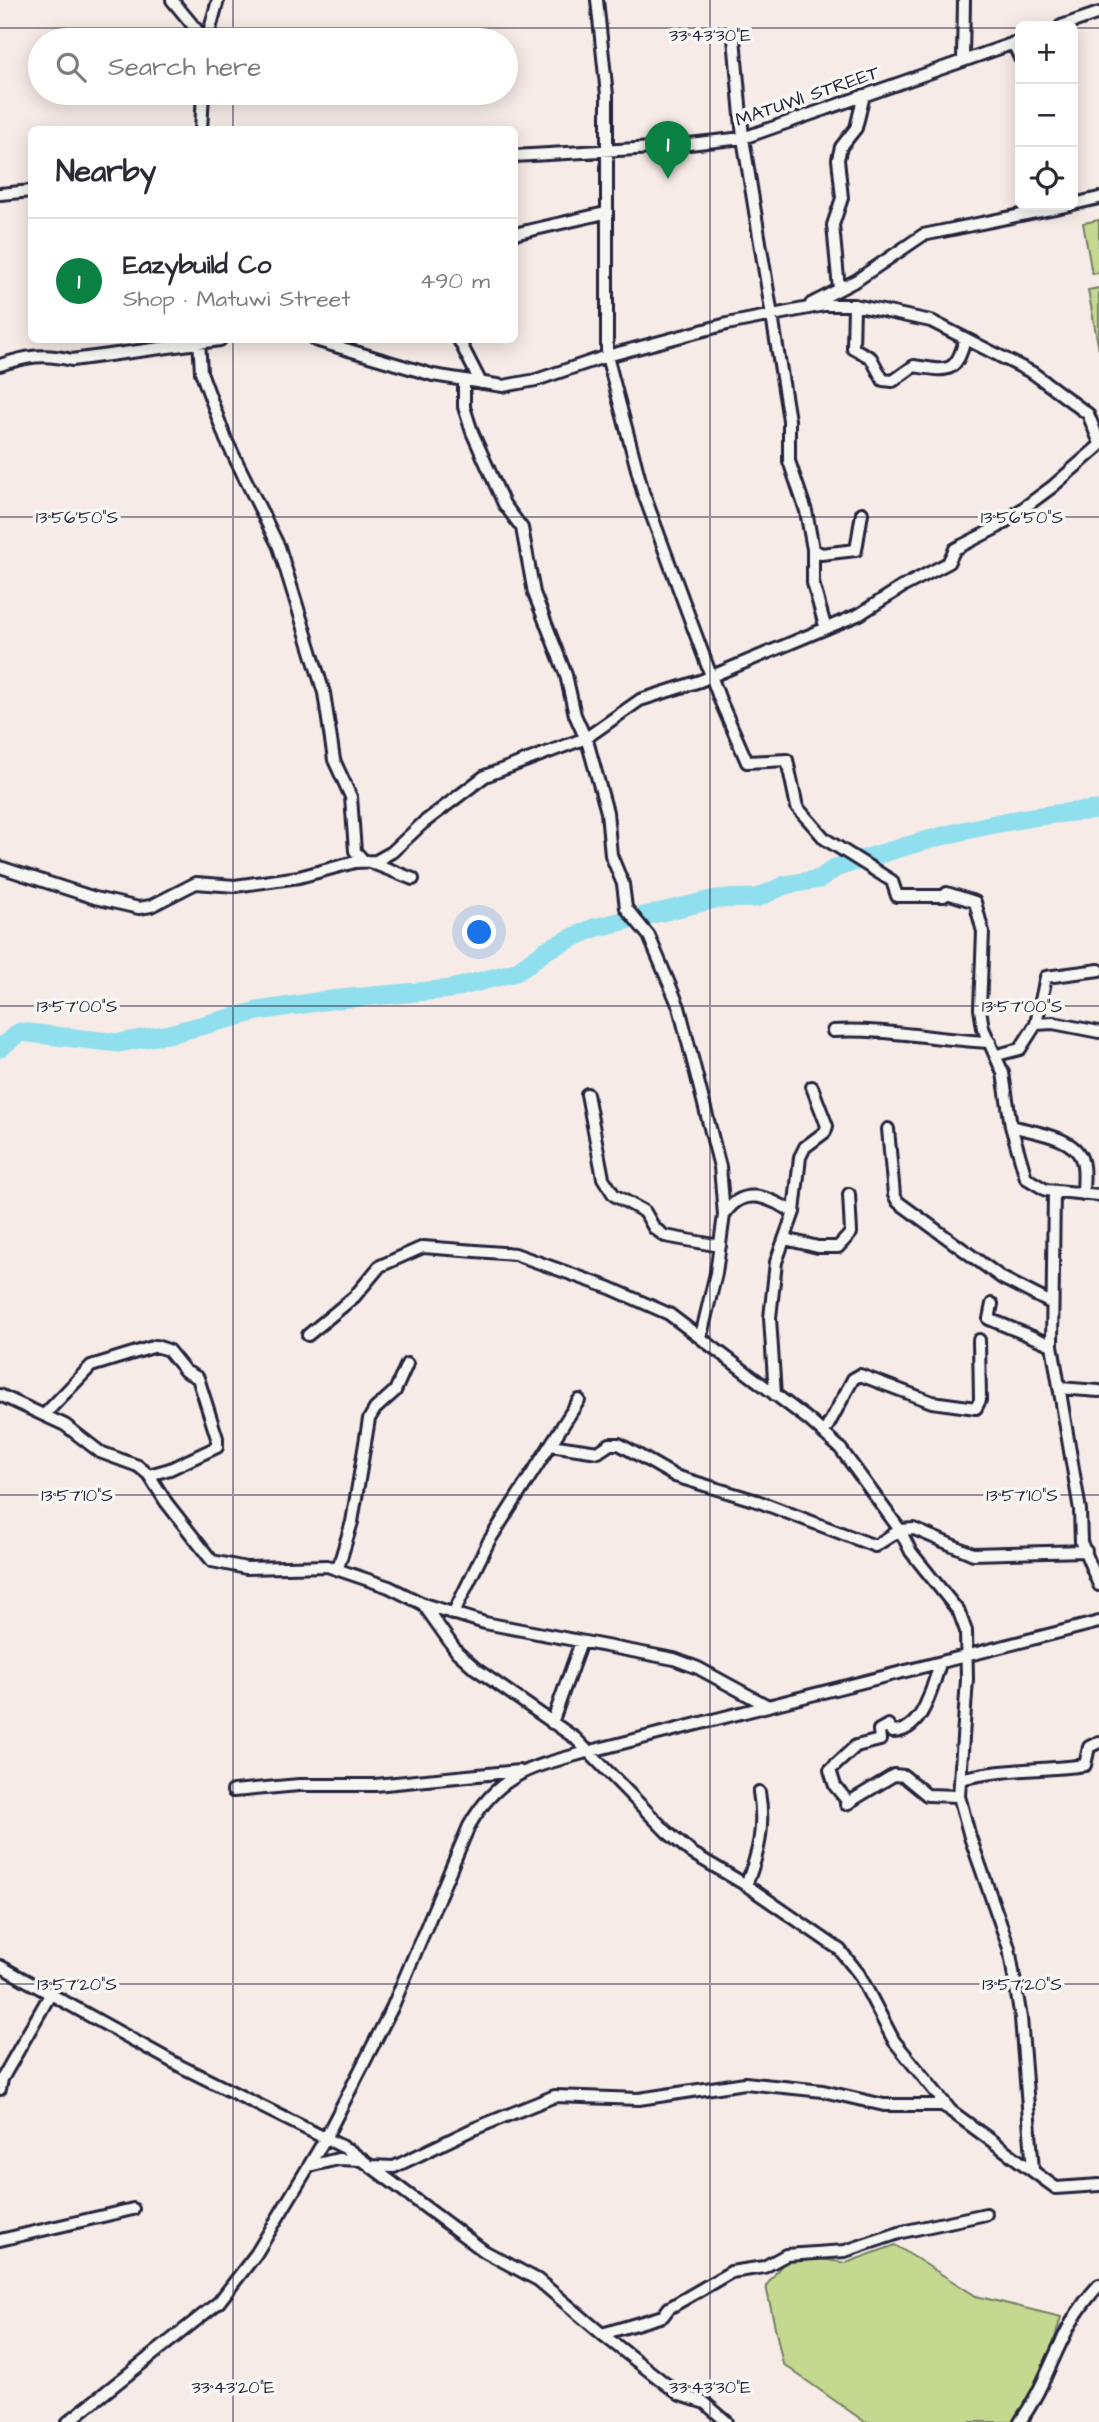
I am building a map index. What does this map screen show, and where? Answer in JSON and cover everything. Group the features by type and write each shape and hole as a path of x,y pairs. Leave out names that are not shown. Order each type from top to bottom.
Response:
{"street":[{"path":"172,0 196,28"},
{"path":"210,28 218,0"},
{"path":"597,0 606,64 607,356 643,492 747,762 788,760 797,807 825,839 892,881 897,896 944,896 947,892 975,902 984,950 980,1009 1005,1084 1011,1126 1026,1178 1037,1187 1099,1195"},
{"path":"963,59 964,0"},
{"path":"1076,21 1099,13"},
{"path":"734,38 743,138 789,420 789,461 806,511 813,550 813,583 825,626"},
{"name":"MATUWI STREET","path":"518,156 606,151 743,138 1015,42"},
{"path":"839,289 833,225 842,198 838,159 841,147 856,128 864,95"},
{"path":"201,126 202,105"},
{"path":"0,194 28,191"},
{"path":"1078,203 1099,198"},
{"path":"799,310 899,254 923,235 1045,210"},
{"path":"518,233 606,213"},
{"path":"0,867 95,898 139,908 151,906 196,883 235,886 299,877 387,856 485,776 586,738 640,700 712,676 825,626 855,617 902,587 948,563 955,549 998,527 1052,487 1099,443 1088,414 1042,378 921,318 854,306 824,305 773,314 607,356 519,384 481,383 433,375 324,343"},
{"path":"854,306 853,348 871,358 883,380 892,381 914,366 939,371 951,368 960,358 965,339"},
{"path":"0,365 30,355 85,359 186,343"},
{"path":"199,343 201,372 226,440 254,503 279,547 324,694 334,760 351,797 355,851 365,861 413,879"},
{"path":"461,343 481,383"},
{"path":"464,381 464,407 470,425 505,504 522,528 534,593 566,675 575,715 586,738 607,812 611,855 623,884 626,908 649,936 679,1007 720,1167 724,1215 701,1336"},
{"path":"813,550 821,554 856,550 862,513"},
{"path":"997,1055 1020,1049 1036,1024 1046,977 1099,970"},
{"path":"1036,1024 1099,1032"},
{"path":"833,1031 883,1030 940,1039 990,1042"},
{"path":"775,1395 771,1333 773,1280 794,1212 800,1157 805,1147 825,1132 827,1126 812,1087"},
{"path":"587,1094 603,1178 614,1195 645,1212 654,1228 665,1236 720,1246"},
{"path":"1011,1126 1059,1140 1078,1153 1082,1160 1083,1194"},
{"path":"888,1129 894,1195 898,1202 1002,1278 1051,1303"},
{"path":"1055,1191 1052,1345 1080,1510 1082,1542 1099,1585"},
{"path":"785,1239 818,1247 838,1247 851,1233 849,1194"},
{"path":"724,1215 737,1199 757,1195 794,1212"},
{"path":"308,1335 354,1297 380,1266 429,1245 478,1253 515,1254 662,1310 701,1336 840,1448 900,1530 911,1552 959,1612 967,1631 959,1796 970,1837 1009,1948 1021,2018 1033,2170"},
{"path":"992,1304 989,1319 1052,1345"},
{"path":"824,1433 853,1379 860,1375 932,1402 976,1408 979,1400 979,1340"},
{"path":"44,1415 91,1366 156,1346 168,1349 185,1371 198,1378 217,1438 217,1447 170,1469 149,1475"},
{"path":"338,1569 352,1522 369,1419 375,1409 396,1391 407,1364"},
{"path":"1059,1388 1099,1391"},
{"path":"0,1395 65,1425 100,1452 138,1466 149,1475 166,1502 212,1561 246,1568 314,1565 338,1569 390,1587 423,1604 518,1632 674,1659 698,1668 768,1706"},
{"path":"453,1614 489,1541 579,1400"},
{"path":"550,1445 598,1452 610,1444 619,1444 675,1476 757,1501 869,1545 875,1546 900,1530 914,1529 973,1553 1086,1551"},
{"path":"423,1604 457,1652 476,1669 575,1738 667,1832 692,1853 746,1885 840,1950 859,1973 894,2041 951,2111"},
{"path":"233,1791 299,1785 375,1785 523,1771 587,1752 1099,1622"},
{"path":"552,1723 581,1642"},
{"path":"940,1664 924,1709 917,1717 898,1732 892,1732 888,1725 879,1730 880,1740 856,1746 830,1770 835,1786 847,1803 894,1775 904,1776 927,1795 959,1796"},
{"path":"961,1779 993,1771 1037,1772 1085,1765 1089,1747 1099,1742"},
{"path":"68,2422 219,2302 256,2254 325,2139 410,1971 469,1826 496,1788 523,1771"},
{"path":"746,1885 760,1841 763,1815 760,1792"},
{"path":"0,1966 182,2067 349,2150 484,2251 538,2280 680,2395 705,2403 727,2422"},
{"path":"0,2090 2,2079 51,1993"},
{"path":"309,2166 338,2159 394,2167 471,2130 555,2096 639,2099 745,2083 823,2091 884,2105 942,2105 1056,2189 1099,2185"},
{"path":"0,2240 133,2209"},
{"path":"602,2334 663,2316 669,2308 731,2272 764,2267 790,2254 845,2251 902,2232 986,2214"},
{"path":"1020,2422 1040,2388 1070,2320 1099,2285"}],"green space":[{"path":"1099,220 1099,273 1092,274 1083,223"},
{"path":"1099,288 1099,350 1088,290"},
{"path":"895,2245 976,2296 1061,2317 1030,2422 865,2422 783,2364 766,2286 790,2254 846,2263"}],"waterway":[{"path":"0,1048 20,1032 119,1043 173,1033 258,1011 329,1000 451,989 516,972 548,949 594,928 716,899 757,898 785,885 820,879 835,868 965,830 1031,817 1099,810"}],"place":[{"name":"Eazybuild Co","path":"668,179"}]}
